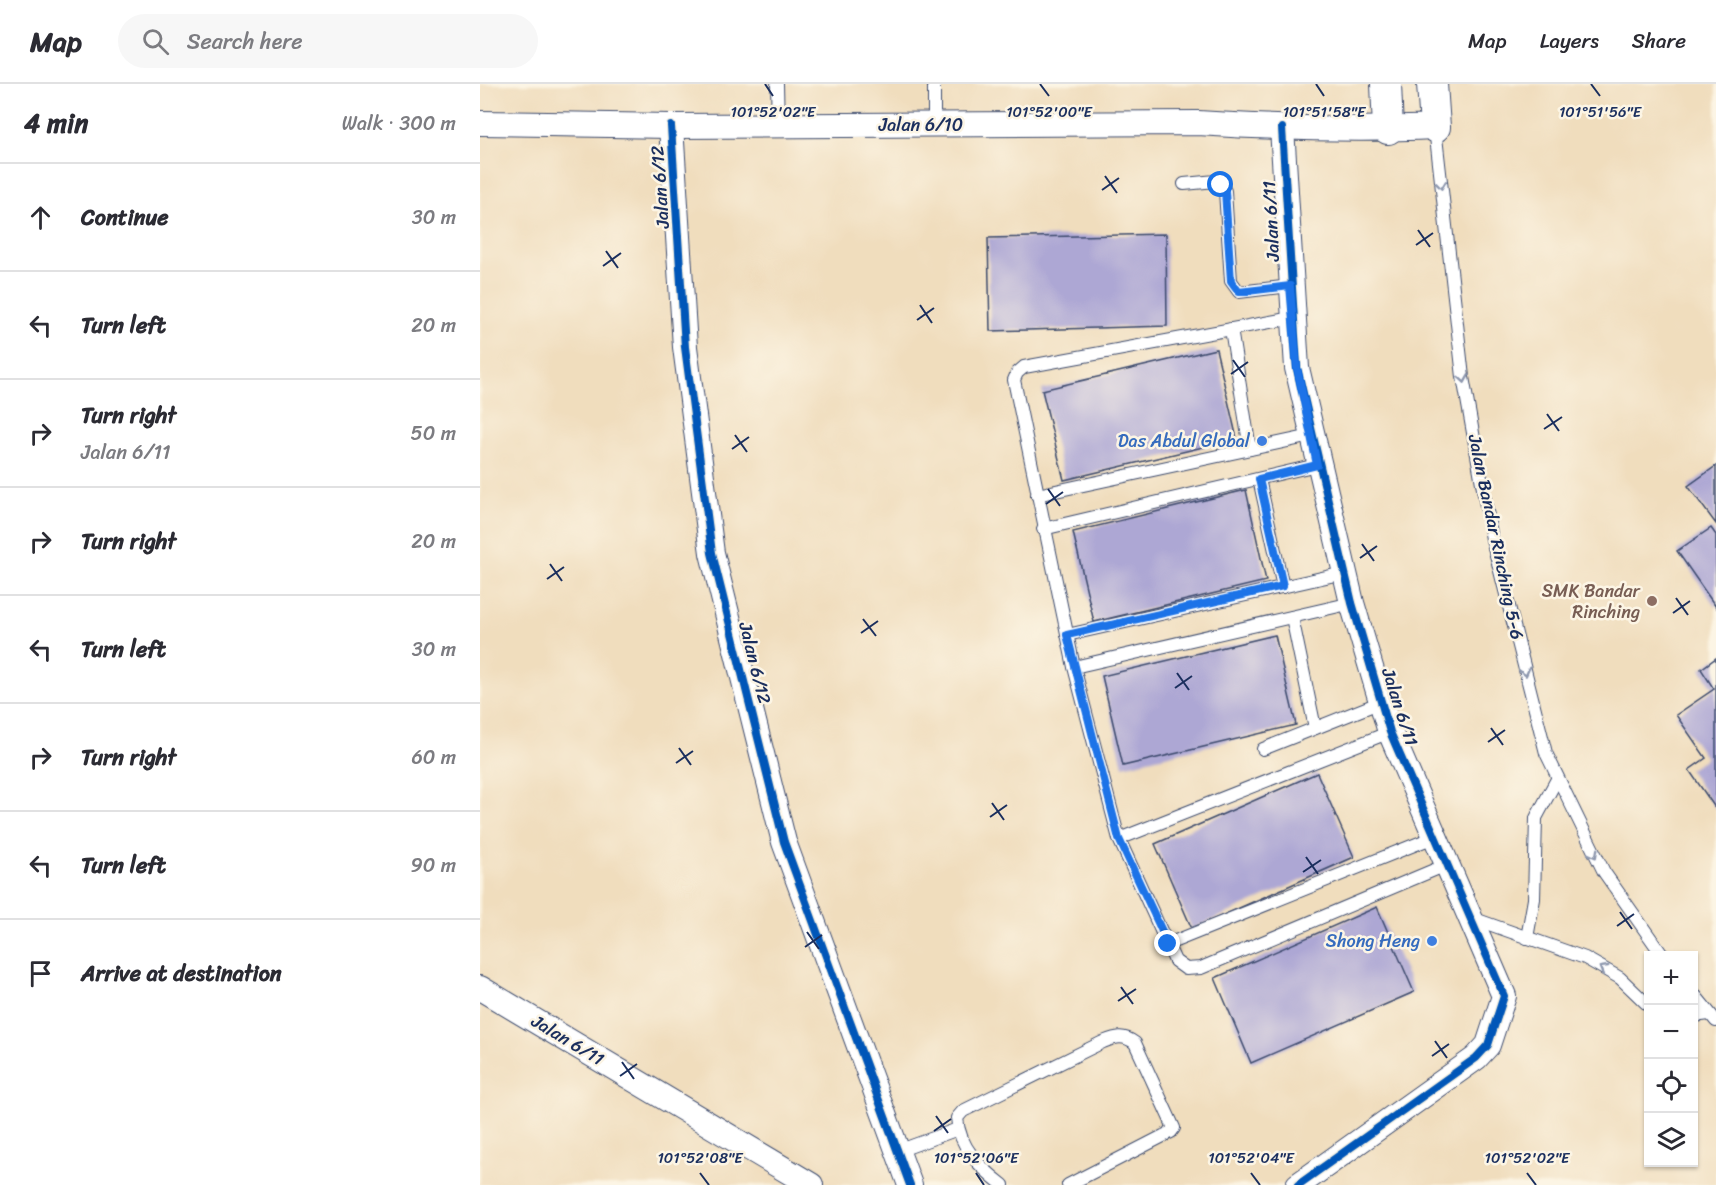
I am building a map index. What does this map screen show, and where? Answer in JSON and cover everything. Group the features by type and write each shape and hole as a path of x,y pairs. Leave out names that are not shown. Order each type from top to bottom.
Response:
{"street":[{"path":"1386,84 1388,129"},
{"name":"Jalan Bandar Rinching 5-6","path":"1432,84 1435,127"},
{"name":"Jalan 6/10","path":"480,123 671,126 1197,123 1282,128 1435,127"},
{"name":"Jalan 6/12","path":"671,126 686,347 712,553 784,842 910,1185"},
{"name":"Jalan 6/11","path":"1282,128 1290,286 1297,368 1317,465 1344,573 1390,732 1504,996 1488,1045 1476,1058 1298,1185"},
{"name":"Jalan 6/11","path":"480,987 811,1185"}],"lane":[{"path":"777,84 778,125"},
{"path":"934,84 934,125"},
{"name":"Jalan Bandar Rinching 5-6","path":"1435,127 1463,377 1492,539 1546,753 1604,872 1659,951"},
{"path":"1184,184 1216,181 1225,191 1231,281 1234,288 1239,292 1290,286"},
{"path":"1292,318 1024,367 1017,373 1014,381 1043,529 1074,667 1119,839 1175,961 1186,969 1201,968 1446,865"},
{"path":"1231,329 1250,449"},
{"path":"1037,495 1311,436"},
{"path":"1043,529 1317,465"},
{"path":"1259,479 1283,586"},
{"path":"1067,635 1344,573"},
{"path":"1074,667 1352,603"},
{"path":"1292,617 1315,728"},
{"path":"1263,749 1381,702"},
{"path":"1119,839 1390,732"},
{"path":"1527,938 1534,899 1536,818 1557,779"},
{"path":"1168,944 1434,837"},
{"path":"1472,918 1585,958 1620,978 1644,1001"},
{"path":"1698,999 1712,1018"},
{"path":"1003,1185 975,1160 963,1142 957,1118 972,1104 1103,1042 1121,1036 1127,1037 1135,1043 1174,1128 1068,1185"},
{"path":"898,1151 958,1129"}],"building":[{"path":"1166,234 1167,326 990,331 988,238"},
{"path":"1216,349 1237,439 1064,480 1042,390"},
{"path":"1716,466 1716,524 1688,486"},
{"path":"1246,490 1266,581 1094,622 1073,532"},
{"name":"SMK Bandar Rinching","path":"1711,528 1716,535 1716,607 1677,551"},
{"path":"1275,635 1296,725 1123,766 1102,676"},
{"path":"1716,658 1716,809 1689,770 1706,758 1676,715 1714,689 1701,669"},
{"path":"1317,773 1354,857 1192,929 1155,844"},
{"path":"1377,907 1414,992 1251,1063 1215,978"}],"cycle path":[{"path":"671,126 685,347 712,553 784,842 910,1185"},
{"path":"1282,128 1297,368 1352,603 1390,732 1504,996 1488,1045 1476,1058 1298,1185"}],"place":[{"name":"Das Abdul Global","path":"1262,441"},
{"name":"SMK Bandar Rinching","path":"1652,601"},
{"name":"Shong Heng","path":"1432,941"}],"route":[{"path":"1168,944 1119,839 1067,635 1283,586 1259,479 1317,465 1297,368 1290,286 1239,292 1234,288 1231,281 1225,191 1221,185"}]}
